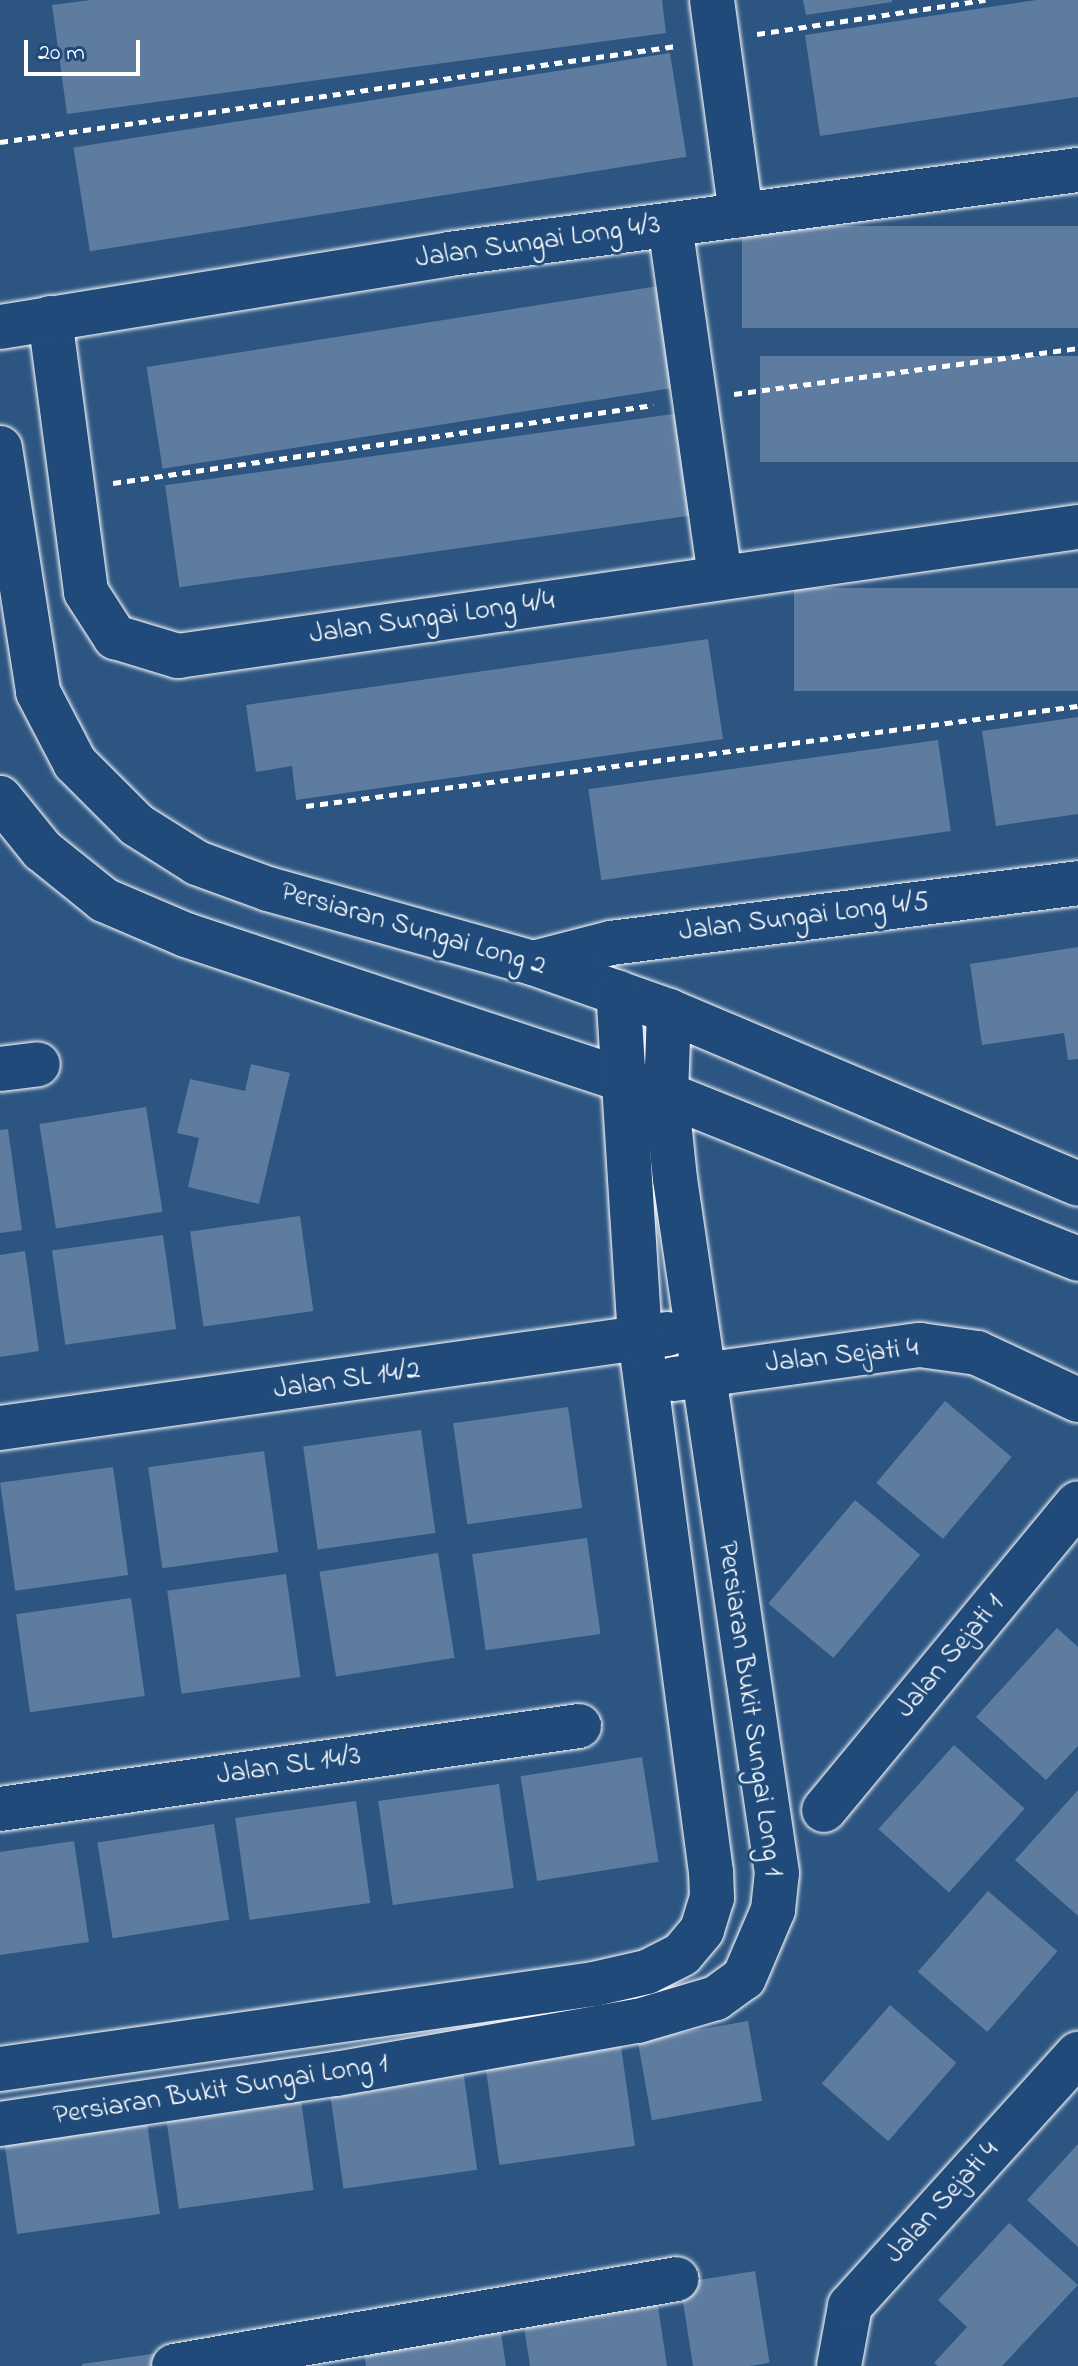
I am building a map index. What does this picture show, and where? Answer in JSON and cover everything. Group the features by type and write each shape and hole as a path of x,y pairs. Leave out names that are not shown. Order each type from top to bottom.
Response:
{"street":[{"path":"715,20 741,215"},
{"name":"Jalan Sungai Long 4/3","path":"0,327 670,225 1078,170"},
{"path":"670,225 720,577"},
{"name":"Jalan Sungai Long 4/4","path":"50,318 86,592 115,637 178,656 1078,527"},
{"name":"Persiaran Sungai Long 2","path":"0,448 38,692 75,763 137,825 197,863 268,889 533,963 669,1011 1078,1184"},
{"path":"0,798 42,850 104,900 186,935 666,1094 1078,1259"},
{"name":"Jalan Sungai Long 4/5","path":"533,963 611,943 1078,883"},
{"name":"Persiaran Bukit Sungai Long 1","path":"0,2069 594,1984 647,1972 682,1954 702,1930 712,1898 711,1872 640,1338 620,1079 618,993"},
{"name":"Persiaran Bukit Sungai Long 1","path":"0,2124 336,2074 638,2021 716,1998 744,1978 773,1910 777,1873 675,1179 666,1094 669,1011"},
{"path":"675,1179 686,1157 715,1133 747,1124"},
{"name":"Jalan SL 14/2","path":"0,1428 695,1331"},
{"name":"Jalan Sejati 4","path":"645,1382 920,1345 977,1353 1078,1400"},
{"name":"Jalan Sejati 1","path":"824,1810 1078,1503"},
{"name":"Jalan SL 14/3","path":"0,1809 579,1726"},
{"name":"Jalan Sejati 4","path":"839,2366 850,2306 1078,2054"},
{"path":"174,2366 677,2279"}],"path":[{"path":"0,142 715,20 985,0"},
{"path":"72,489 695,399 1078,348"},
{"path":"306,806 1078,706"}],"building":[{"path":"91,0 662,0 666,33 67,114 52,5"},
{"path":"803,0 892,0 892,2 806,15"},
{"path":"1036,0 1078,0 1078,97 820,136 805,35"},
{"path":"670,53 686,157 90,251 73,147"},
{"path":"742,226 1078,226 1078,328 742,328"},
{"path":"671,284 687,386 163,469 147,367"},
{"path":"760,356 1078,356 1078,462 760,462"},
{"path":"680,413 694,515 179,587 165,485"},
{"path":"794,588 1078,588 1078,691 794,691"},
{"path":"708,639 723,739 296,800 292,766 256,772 246,705"},
{"path":"1078,717 1078,814 996,826 982,731"},
{"path":"938,740 951,831 601,880 588,789"},
{"path":"1078,947 1078,1059 1068,1060 1064,1033 982,1045 970,964"},
{"path":"251,1064 290,1073 259,1204 188,1187 199,1138 177,1133 190,1079 245,1091"},
{"path":"146,1107 163,1212 56,1229 39,1124"},
{"path":"8,1129 22,1230 0,1233 0,1130"},
{"path":"300,1216 313,1311 203,1327 190,1231"},
{"path":"163,1235 176,1329 65,1345 52,1251"},
{"path":"25,1251 39,1351 0,1357 0,1255"},
{"path":"945,1401 1012,1457 943,1539 876,1483"},
{"path":"568,1407 582,1508 467,1524 453,1423"},
{"path":"421,1430 435,1533 318,1550 303,1447"},
{"path":"264,1451 278,1552 162,1568 148,1467"},
{"path":"113,1467 128,1575 15,1591 0,1483"},
{"path":"855,1500 920,1555 833,1658 768,1603"},
{"path":"587,1538 600,1634 486,1650 472,1554"},
{"path":"438,1553 455,1658 336,1676 319,1572"},
{"path":"286,1574 300,1677 182,1694 167,1591"},
{"path":"131,1598 145,1696 30,1712 16,1614"},
{"path":"1057,1628 1078,1647 1078,1746 1046,1780 976,1717"},
{"path":"954,1745 1025,1809 949,1893 878,1829"},
{"path":"642,1757 659,1862 537,1881 521,1776"},
{"path":"499,1784 514,1888 393,1905 378,1801"},
{"path":"1078,1790 1078,1916 1015,1860"},
{"path":"356,1801 370,1903 250,1920 235,1818"},
{"path":"214,1824 229,1920 113,1938 97,1842"},
{"path":"74,1841 89,1942 0,1955 0,1852"},
{"path":"988,1891 1057,1951 987,2032 918,1972"},
{"path":"890,2005 956,2063 888,2141 822,2083"},
{"path":"748,2021 762,2101 652,2120 638,2040"},
{"path":"619,2032 635,2146 499,2165 483,2051"},
{"path":"461,2055 477,2170 343,2189 327,2074"},
{"path":"298,2079 314,2190 179,2209 163,2098"},
{"path":"144,2101 160,2214 17,2234 1,2121"},
{"path":"1078,2144 1078,2247 1027,2200"},
{"path":"1009,2223 1078,2285 1002,2366 938,2366 934,2363 967,2327 938,2300"},
{"path":"755,2271 770,2363 693,2366 680,2283"},
{"path":"653,2273 667,2366 530,2366 519,2293"},
{"path":"496,2300 506,2366 366,2366 359,2320"},
{"path":"180,2350 182,2366 82,2366 82,2364"}]}
